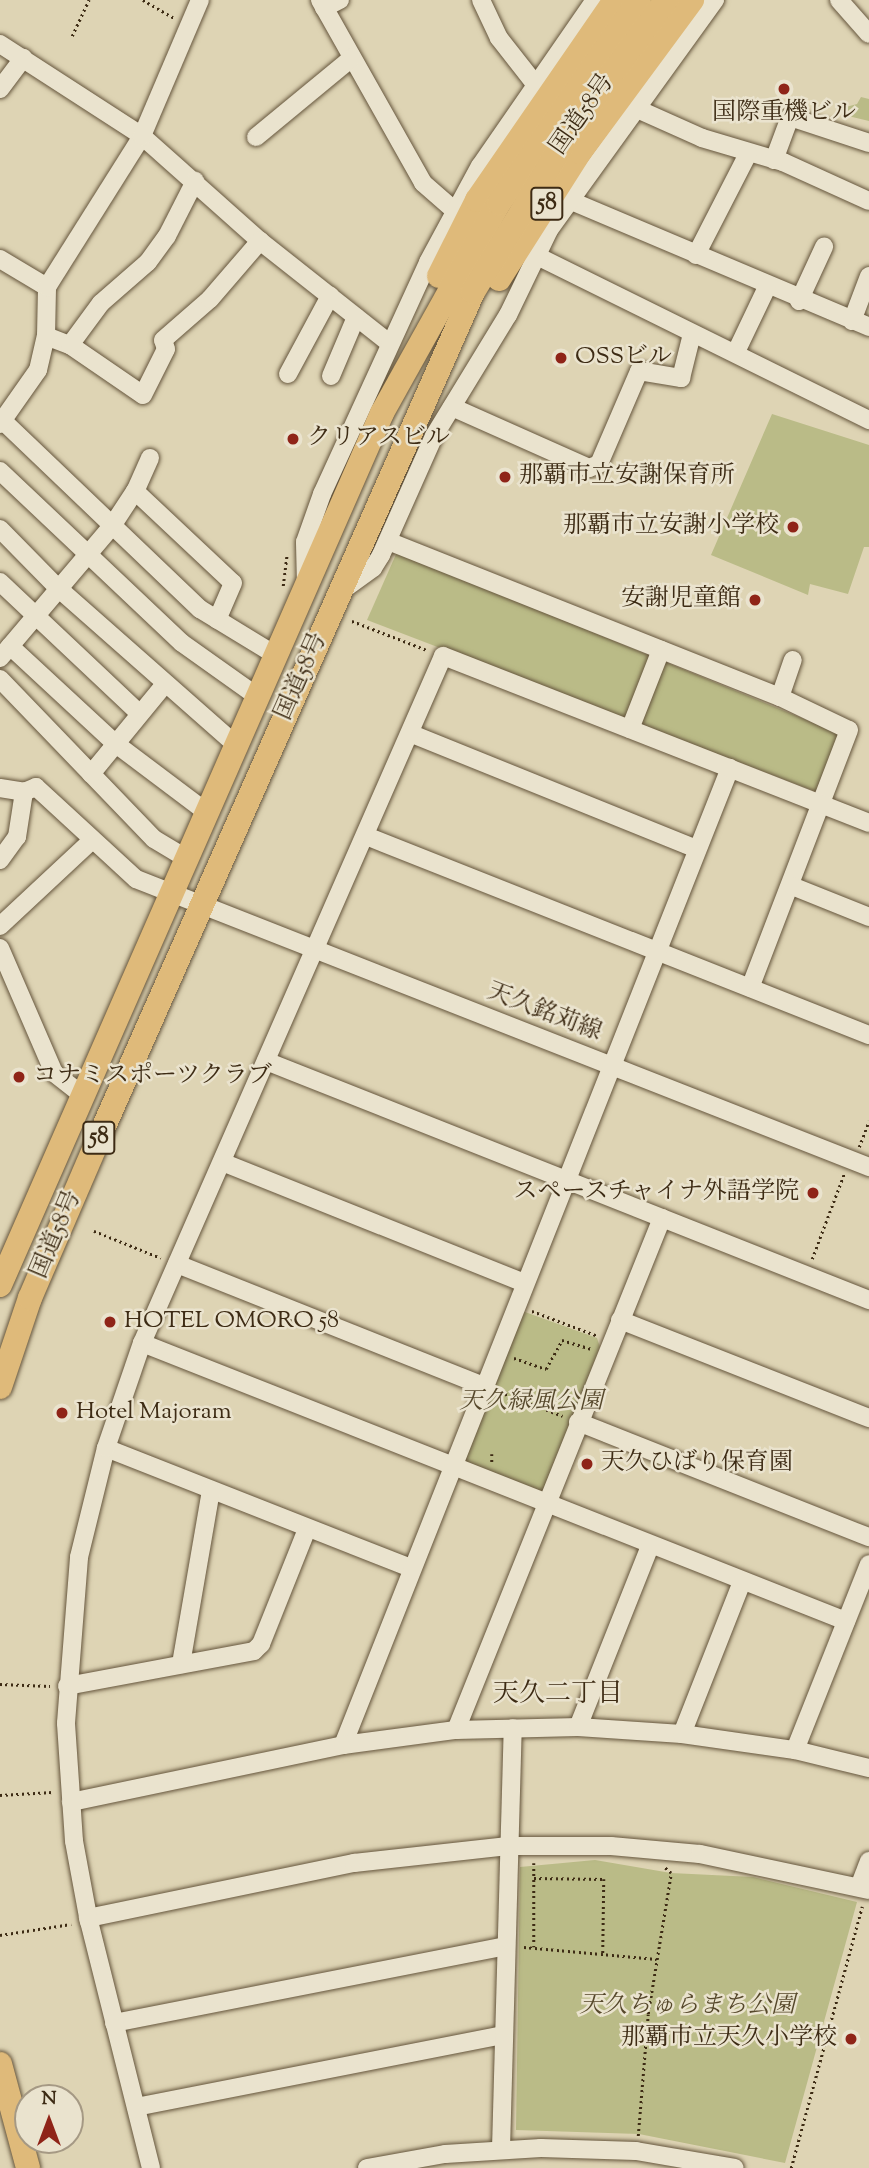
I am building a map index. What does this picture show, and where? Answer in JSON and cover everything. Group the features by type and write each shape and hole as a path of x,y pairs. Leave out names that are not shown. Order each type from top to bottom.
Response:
{"highway":[{"name":"58","path":"382,413 400,355 477,200 615,0"},
{"name":"国道58号","path":"0,1285 184,857 277,656 382,413 499,203 639,0"},
{"name":"国道58号","path":"0,1387 30,1298 473,292 528,196 666,0"},
{"name":"58","path":"419,411 580,152 692,0"},
{"path":"0,2064 28,2168"}],"street":[{"path":"200,0 142,136 47,287 46,336 30,387 1,421 217,620 277,656"},
{"path":"481,0 499,38 536,86"},
{"path":"306,584 304,542 389,343 455,211 595,0"},
{"path":"340,592 373,568 388,541 434,436 508,314 535,254 569,200 611,136 715,0"},
{"path":"839,0 869,34"},
{"path":"328,3 352,58 423,183 455,211"},
{"path":"0,44 142,136 260,241 389,343"},
{"path":"0,89 23,58"},
{"path":"256,137 352,58"},
{"path":"635,108 748,154 775,160 869,201"},
{"path":"775,160 790,117 869,143"},
{"path":"696,255 748,154"},
{"path":"69,345 101,303 148,262 167,236 195,181"},
{"path":"569,200 799,301 869,327"},
{"path":"46,336 69,345 143,394 166,349 163,340 210,299 260,241"},
{"path":"799,301 824,247"},
{"path":"535,254 869,420"},
{"path":"0,259 47,287"},
{"path":"852,321 869,276"},
{"path":"736,352 766,287"},
{"path":"288,374 330,296"},
{"path":"331,376 356,317"},
{"path":"452,407 589,468 599,464 639,370 681,378 692,334"},
{"path":"150,458 135,491 112,526 5,652 116,744 205,811"},
{"path":"0,471 182,643 258,697"},
{"path":"135,491 233,583 217,620"},
{"path":"0,529 58,588 236,745"},
{"path":"388,541 780,697 849,730 792,886 750,988"},
{"path":"0,582 141,714"},
{"path":"630,729 661,650"},
{"path":"151,2168 88,1920 70,1796 67,1686 79,1557 106,1448 142,1343 412,734 443,656 869,823"},
{"path":"780,697 793,660"},
{"path":"0,679 154,839 184,857"},
{"path":"91,774 165,684"},
{"path":"412,734 696,849"},
{"path":"342,1745 730,768"},
{"name":"天久銘苅線","path":"24,792 36,787 91,841 136,878 869,1167"},
{"path":"0,788 24,792 17,838 0,860"},
{"path":"366,836 869,1035"},
{"path":"0,926 91,841"},
{"path":"792,886 869,917"},
{"path":"0,948 54,1073 81,1094"},
{"path":"266,1061 869,1300"},
{"path":"222,1162 525,1283"},
{"path":"456,1730 662,1217"},
{"path":"177,1265 484,1385"},
{"path":"620,1320 869,1418"},
{"path":"142,1343 547,1502 650,1546 846,1620"},
{"path":"578,1422 869,1537"},
{"path":"106,1448 411,1568"},
{"path":"181,1664 211,1491"},
{"path":"67,1686 254,1651 261,1644 307,1529"},
{"path":"578,1727 650,1546"},
{"path":"795,1750 869,1563"},
{"path":"682,1734 743,1582"},
{"path":"70,1796 342,1745 456,1730 513,1728 578,1727 682,1734 795,1750 869,1768"},
{"path":"500,2149 503,2035 510,1946 508,1846 513,1728"},
{"path":"88,1920 354,1863 508,1846 611,1846 687,1853 764,1864 865,1888 869,1861"},
{"path":"114,2024 510,1946"},
{"path":"136,2107 503,2035"},
{"path":"367,2168 445,2154 500,2149 637,2152 735,2168"}],"path":[{"path":"72,36 89,0"},
{"path":"143,0 161,14 190,24"},
{"path":"352,621 443,656"},
{"path":"859,1147 869,1121"},
{"path":"807,1275 844,1174"},
{"path":"94,1231 177,1265"},
{"path":"516,1305 603,1338 590,1361"},
{"path":"508,1368 514,1357 550,1367 562,1340 594,1350"},
{"path":"484,1385 578,1422"},
{"path":"490,1468 492,1454"},
{"path":"0,1684 67,1686"},
{"path":"0,1795 70,1796"},
{"path":"534,1857 534,1947"},
{"path":"637,2152 656,1959 671,1872 663,1862"},
{"path":"534,1878 604,1879 603,1953"},
{"path":"791,2168 865,1888"},
{"path":"0,1935 88,1920"},
{"path":"510,1946 656,1959"}],"green space":[{"path":"861,97 869,99 869,121 844,115 846,107 857,104"},
{"path":"772,414 869,445 869,547 864,547 848,594 810,584 808,595 711,555"},
{"path":"397,552 843,735 817,792 367,620"},
{"name":"天久緑風公園","path":"525,1312 597,1338 600,1347 543,1491 538,1494 465,1465 462,1458 519,1314"},
{"name":"天久ちゅらまち公園","path":"595,1860 671,1873 753,1877 857,1902 785,2163 639,2134 516,2130 520,1867"}],"place":[{"name":"国際重機ビル","path":"784,89"},
{"name":"OSSビル","path":"561,358"},
{"name":"クリアスビル","path":"293,439"},
{"name":"那覇市立安謝保育所","path":"505,477"},
{"name":"那覇市立安謝小学校","path":"793,527"},
{"name":"安謝児童館","path":"755,600"},
{"name":"コナミスポーツクラブ","path":"19,1077"},
{"name":"スペースチャイナ外語学院","path":"813,1193"},
{"name":"HOTEL OMORO 58","path":"110,1322"},
{"name":"Hotel Majoram","path":"62,1413"},
{"name":"天久ひばり保育園","path":"587,1464"},
{"name":"那覇市立天久小学校","path":"851,2039"}],"district":[{"name":"天久二丁目","path":"558,1695"}]}
